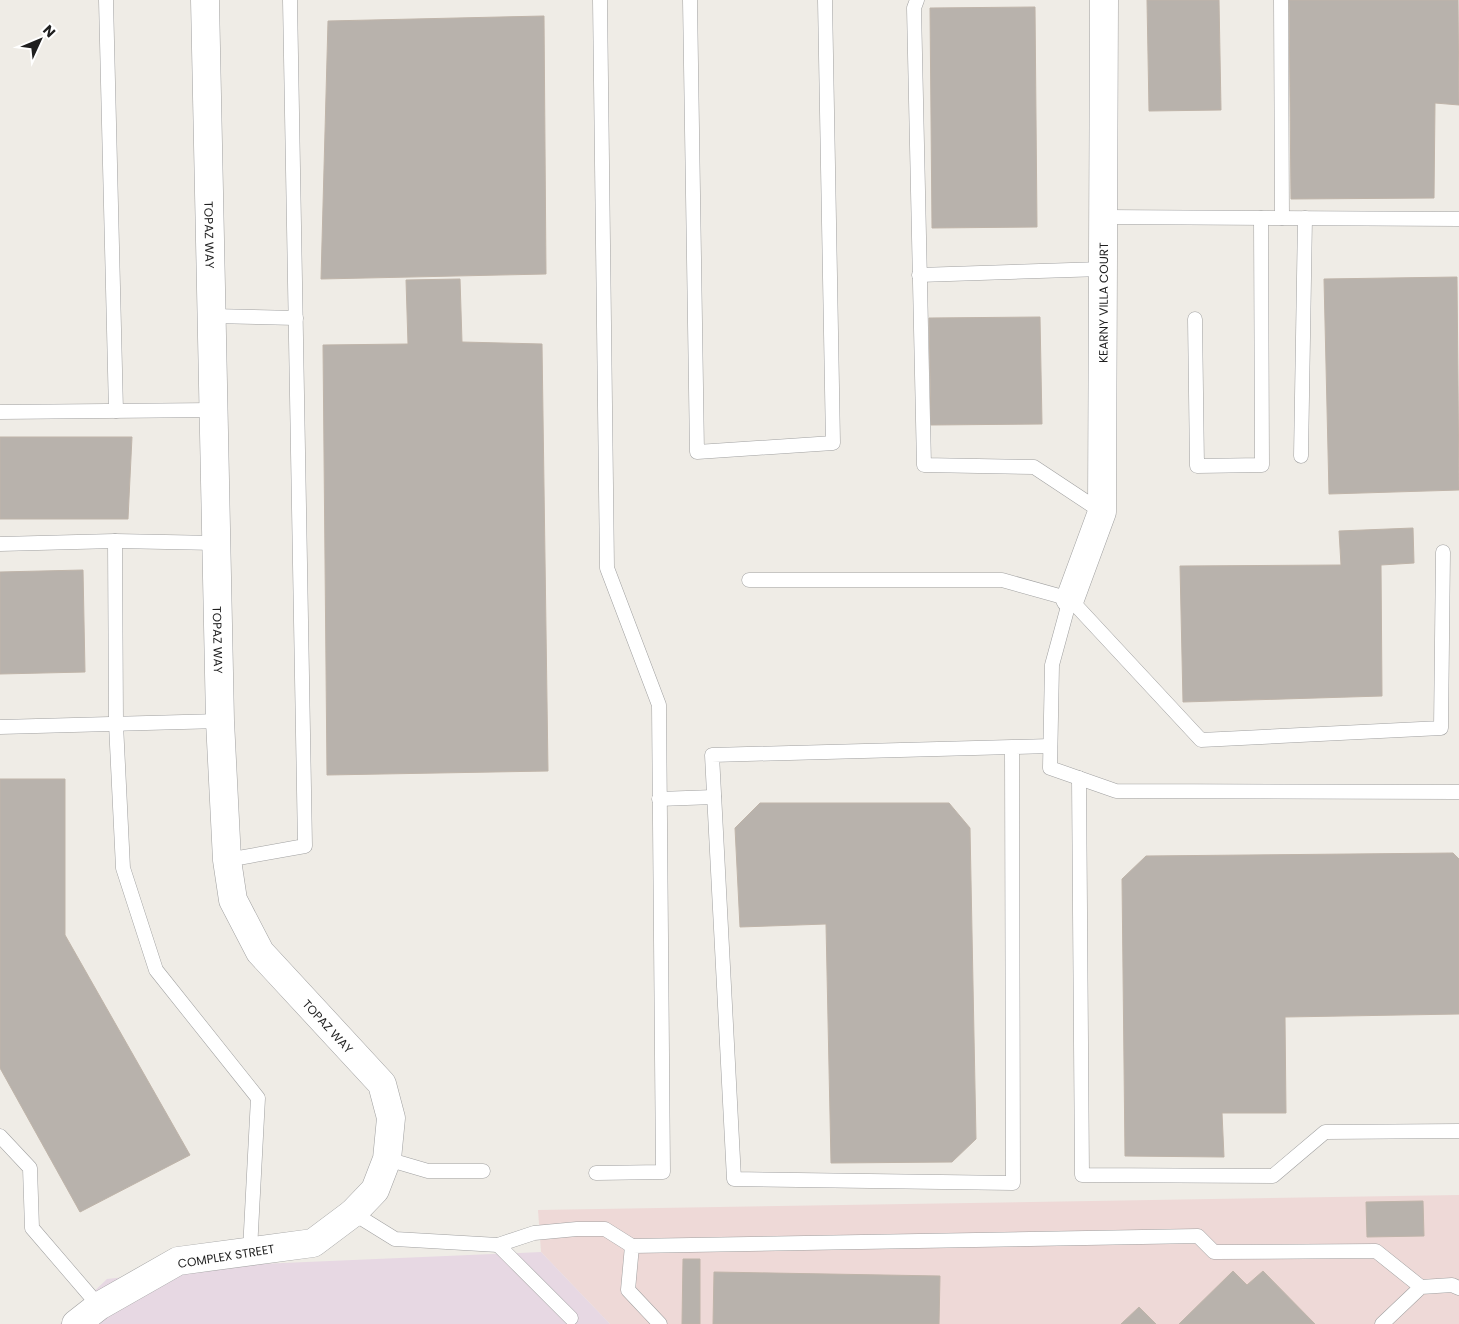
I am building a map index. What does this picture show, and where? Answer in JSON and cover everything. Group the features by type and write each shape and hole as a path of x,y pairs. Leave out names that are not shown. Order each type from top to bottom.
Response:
{"street":[{"name":"TOPAZ WAY","path":"205,0 220,721 227,860 233,900 260,952 382,1084 391,1118 386,1159 375,1190 353,1213"},
{"name":"KEARNY VILLA COURT","path":"1070,599 1102,512 1104,0"},
{"name":"COMPLEX STREET","path":"76,1324 99,1306 178,1261 313,1243 353,1213"}],"lane":[{"path":"106,0 116,411"},
{"path":"227,860 305,846 290,0"},
{"path":"596,1173 663,1172 658,799 659,705 607,568 600,0"},
{"path":"690,0 697,452 833,443 825,0"},
{"path":"917,0 914,8 924,465 1034,467 1102,512"},
{"path":"1281,0 1282,218"},
{"path":"1102,217 1459,219"},
{"path":"1195,319 1197,466 1262,465 1261,218"},
{"path":"1301,456 1306,218"},
{"path":"919,274 1102,269"},
{"path":"212,316 296,318"},
{"path":"0,412 213,410"},
{"path":"115,541 116,724 123,868 156,970 258,1098 250,1250"},
{"path":"0,544 115,541 216,543"},
{"path":"749,580 1002,580 1070,599 1201,740 1441,728 1444,552"},
{"path":"1070,599 1052,665 1050,768 1116,791 1459,792"},
{"path":"0,727 220,721"},
{"path":"1012,747 1013,1183 734,1179 712,755 1012,747 1050,746"},
{"path":"1079,778 1082,1175 1273,1176 1325,1132 1459,1131"},
{"path":"658,799 714,797"},
{"path":"0,1136 30,1168 32,1228 99,1306"},
{"path":"386,1159 428,1171 483,1171"},
{"path":"353,1213 395,1239 498,1245 534,1233 577,1229 605,1229 632,1246 1198,1236 1214,1252 1376,1251 1421,1287"},
{"path":"498,1245 571,1318"},
{"path":"632,1246 628,1290 660,1324"},
{"path":"1382,1324 1421,1287 1452,1285 1459,1288"}],"shaded area":[{"path":"1459,1195 1459,1324 610,1324 541,1252 538,1210"},
{"path":"541,1252 610,1324 60,1324 107,1279 236,1265"}],"building":[{"path":"1147,0 1219,0 1221,110 1149,111"},
{"path":"1289,0 1458,0 1459,105 1435,103 1434,198 1291,199"},
{"path":"1035,7 1037,227 932,228 930,8"},
{"path":"544,16 546,274 321,279 328,21"},
{"path":"1457,277 1459,490 1329,494 1324,279"},
{"path":"460,279 462,342 542,344 548,771 327,775 323,345 408,344 406,280"},
{"path":"1040,317 1042,424 931,425 929,318"},
{"path":"0,437 132,437 128,519 0,519"},
{"path":"1413,528 1414,563 1381,565 1382,696 1183,702 1180,566 1341,565 1339,531"},
{"path":"83,570 85,672 0,674 0,572"},
{"path":"0,779 65,779 65,935 190,1155 80,1212 0,1068"},
{"path":"760,803 949,803 970,828 976,1139 952,1162 831,1163 826,924 740,927 735,828"},
{"path":"1453,853 1459,859 1459,1014 1285,1017 1286,1113 1222,1113 1224,1157 1125,1156 1122,879 1146,856"},
{"path":"1423,1201 1424,1236 1367,1237 1366,1202"},
{"path":"683,1259 700,1259 700,1324 682,1324"},
{"path":"1233,1271 1247,1285 1263,1271 1315,1324 1179,1324"},
{"path":"714,1272 940,1276 939,1324 713,1324"},
{"path":"1139,1307 1156,1324 1121,1324"}]}
